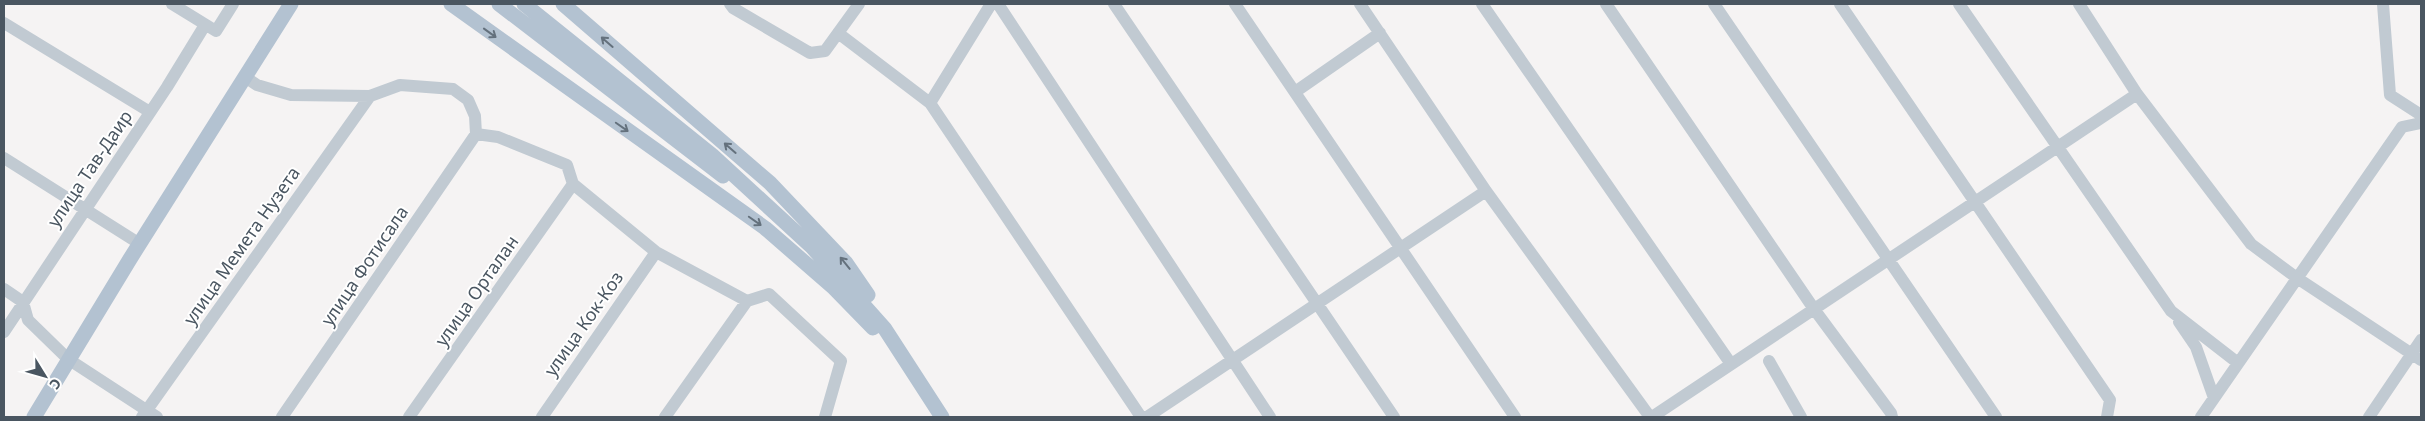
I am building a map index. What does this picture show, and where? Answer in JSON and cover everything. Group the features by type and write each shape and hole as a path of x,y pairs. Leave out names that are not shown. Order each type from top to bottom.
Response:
{"main road":[{"path":"34,417 68,359 291,4"},
{"path":"451,4 765,228 833,286 908,363"},
{"path":"499,4 702,161 767,206"},
{"path":"524,4 712,155 832,267 885,329 942,417"},
{"path":"563,4 780,194 846,263 882,315 908,363"}],"street":[{"path":"172,4 216,31 233,4"},
{"path":"730,4 733,8 810,53 825,51 859,4"},
{"path":"930,103 992,4"},
{"path":"998,4 1270,417"},
{"path":"1114,4 1394,417"},
{"path":"1235,4 1515,417"},
{"path":"1360,4 1486,191 1651,417 2137,94"},
{"path":"1482,4 1731,364"},
{"path":"1606,4 1814,309 1891,413 1892,417"},
{"path":"1714,4 1996,417"},
{"path":"1840,4 2110,400 2106,417"},
{"path":"1959,4 2196,347 2214,398"},
{"path":"2079,4 2137,94 2251,244 2297,278 2416,357"},
{"path":"2383,4 2390,95 2421,115"},
{"path":"4,23 150,112"},
{"name":"улица Тав-Даир","path":"4,332 22,302 150,112 205,25"},
{"path":"1295,92 1380,33"},
{"path":"838,34 930,103 1141,417"},
{"path":"244,77 258,86 291,95 370,96 400,84 453,89 468,100 474,116 476,134 498,137 567,165 573,184 656,252 747,302"},
{"name":"улица Мемета Нузета","path":"149,415 370,96"},
{"path":"2201,417 2402,127 2421,123"},
{"name":"улица Фотисала","path":"282,417 476,134"},
{"path":"4,158 140,244"},
{"name":"улица Орталан","path":"409,417 573,184"},
{"path":"1147,417 1486,191"},
{"name":"улица Кок-Коз","path":"542,417 656,252"},
{"path":"4,289 22,302 28,320 68,359 149,415"},
{"path":"665,417 747,302 769,294 841,361 825,417"},
{"path":"2171,311 2238,363"},
{"path":"2369,417 2416,357 2421,340"},
{"path":"1769,361 1801,417"}]}
